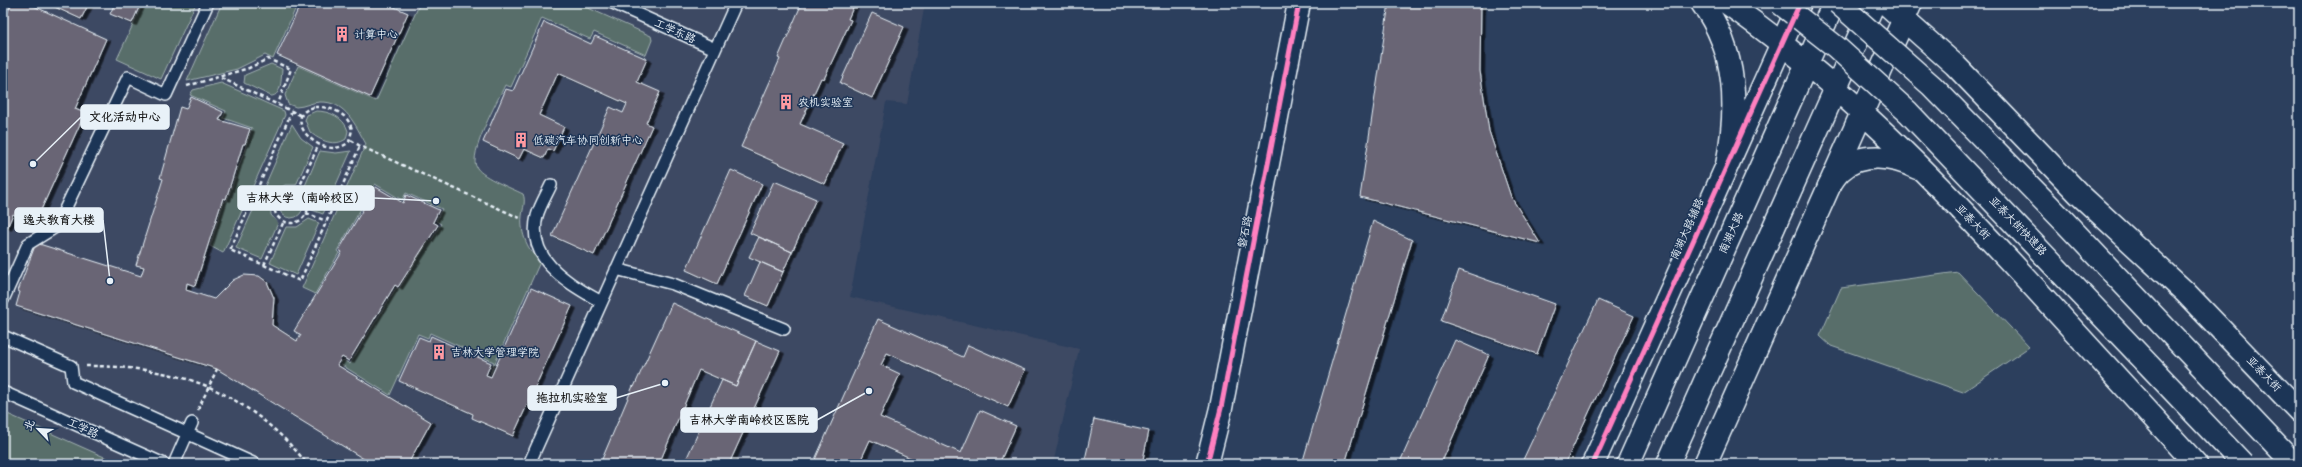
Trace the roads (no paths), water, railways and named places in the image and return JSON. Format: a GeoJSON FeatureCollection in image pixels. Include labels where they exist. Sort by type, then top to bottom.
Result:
{"type":"FeatureCollection","features":[{"type":"Feature","properties":{"kind":"main road","name":"磐石路"},"geometry":{"type":"LineString","coordinates":[[1207,464],[1221,408],[1299,3]]}},
{"type":"Feature","properties":{"kind":"main road"},"geometry":{"type":"LineString","coordinates":[[1702,3],[1721,34],[1734,81],[1733,134],[1727,166]]}},
{"type":"Feature","properties":{"kind":"main road","name":"亚泰大街"},"geometry":{"type":"LineString","coordinates":[[1727,3],[1782,43],[1863,111],[1978,227],[2196,464]]}},
{"type":"Feature","properties":{"kind":"main road","name":"亚泰大街快速路"},"geometry":{"type":"LineString","coordinates":[[1780,3],[1836,47],[1908,112],[2242,464]]}},
{"type":"Feature","properties":{"kind":"main road","name":"南湖大路辅路"},"geometry":{"type":"LineString","coordinates":[[1592,464],[1800,3]]}},
{"type":"Feature","properties":{"kind":"main road","name":"南湖大路"},"geometry":{"type":"LineString","coordinates":[[1628,464],[1834,3]]}},
{"type":"Feature","properties":{"kind":"main road"},"geometry":{"type":"LineString","coordinates":[[1838,3],[1932,86],[2062,219],[2294,464]]}},
{"type":"Feature","properties":{"kind":"main road"},"geometry":{"type":"LineString","coordinates":[[1668,464],[1874,3]]}},
{"type":"Feature","properties":{"kind":"main road","name":"亚泰大街"},"geometry":{"type":"LineString","coordinates":[[1886,3],[1907,11],[1955,64],[2079,194],[2185,292],[2299,411]]}},
{"type":"Feature","properties":{"kind":"main road"},"geometry":{"type":"LineString","coordinates":[[1706,464],[1907,11]]}},
{"type":"Feature","properties":{"kind":"main road"},"geometry":{"type":"LineString","coordinates":[[1829,186],[1840,171],[1849,164],[1871,158],[1884,157],[1896,159],[1924,172]]}},
{"type":"Feature","properties":{"kind":"lane"},"geometry":{"type":"LineString","coordinates":[[3,300],[28,244],[57,226],[128,78],[166,95],[208,3]]}},
{"type":"Feature","properties":{"kind":"lane","name":"工学东路"},"geometry":{"type":"LineString","coordinates":[[613,3],[715,49]]}},
{"type":"Feature","properties":{"kind":"lane"},"geometry":{"type":"LineString","coordinates":[[529,464],[736,3]]}},
{"type":"Feature","properties":{"kind":"lane"},"geometry":{"type":"LineString","coordinates":[[551,184],[537,214],[536,239],[540,252],[548,265],[568,283],[601,302]]}},
{"type":"Feature","properties":{"kind":"lane"},"geometry":{"type":"LineString","coordinates":[[616,269],[673,284],[784,329]]}},
{"type":"Feature","properties":{"kind":"lane"},"geometry":{"type":"LineString","coordinates":[[3,336],[71,366],[73,382],[190,428],[256,464]]}},
{"type":"Feature","properties":{"kind":"lane","name":"工学路"},"geometry":{"type":"LineString","coordinates":[[3,392],[164,464]]}},
{"type":"Feature","properties":{"kind":"lane"},"geometry":{"type":"LineString","coordinates":[[174,464],[190,428]]}},
{"type":"Feature","properties":{"kind":"place","name":"计算中心"},"geometry":{"type":"Point","coordinates":[342,34]}},
{"type":"Feature","properties":{"kind":"place","name":"农机实验室"},"geometry":{"type":"Point","coordinates":[786,102]}},
{"type":"Feature","properties":{"kind":"place","name":"低碳汽车协同创新中心"},"geometry":{"type":"Point","coordinates":[521,140]}},
{"type":"Feature","properties":{"kind":"place","name":"文化活动中心"},"geometry":{"type":"Point","coordinates":[33,164]}},
{"type":"Feature","properties":{"kind":"place","name":"吉林大学（南岭校区）"},"geometry":{"type":"Point","coordinates":[436,201]}},
{"type":"Feature","properties":{"kind":"place","name":"逸夫教育大楼"},"geometry":{"type":"Point","coordinates":[110,281]}},
{"type":"Feature","properties":{"kind":"place","name":"吉林大学管理学院"},"geometry":{"type":"Point","coordinates":[439,352]}},
{"type":"Feature","properties":{"kind":"place","name":"拖拉机实验室"},"geometry":{"type":"Point","coordinates":[665,383]}},
{"type":"Feature","properties":{"kind":"place","name":"吉林大学南岭校区医院"},"geometry":{"type":"Point","coordinates":[869,391]}}]}
